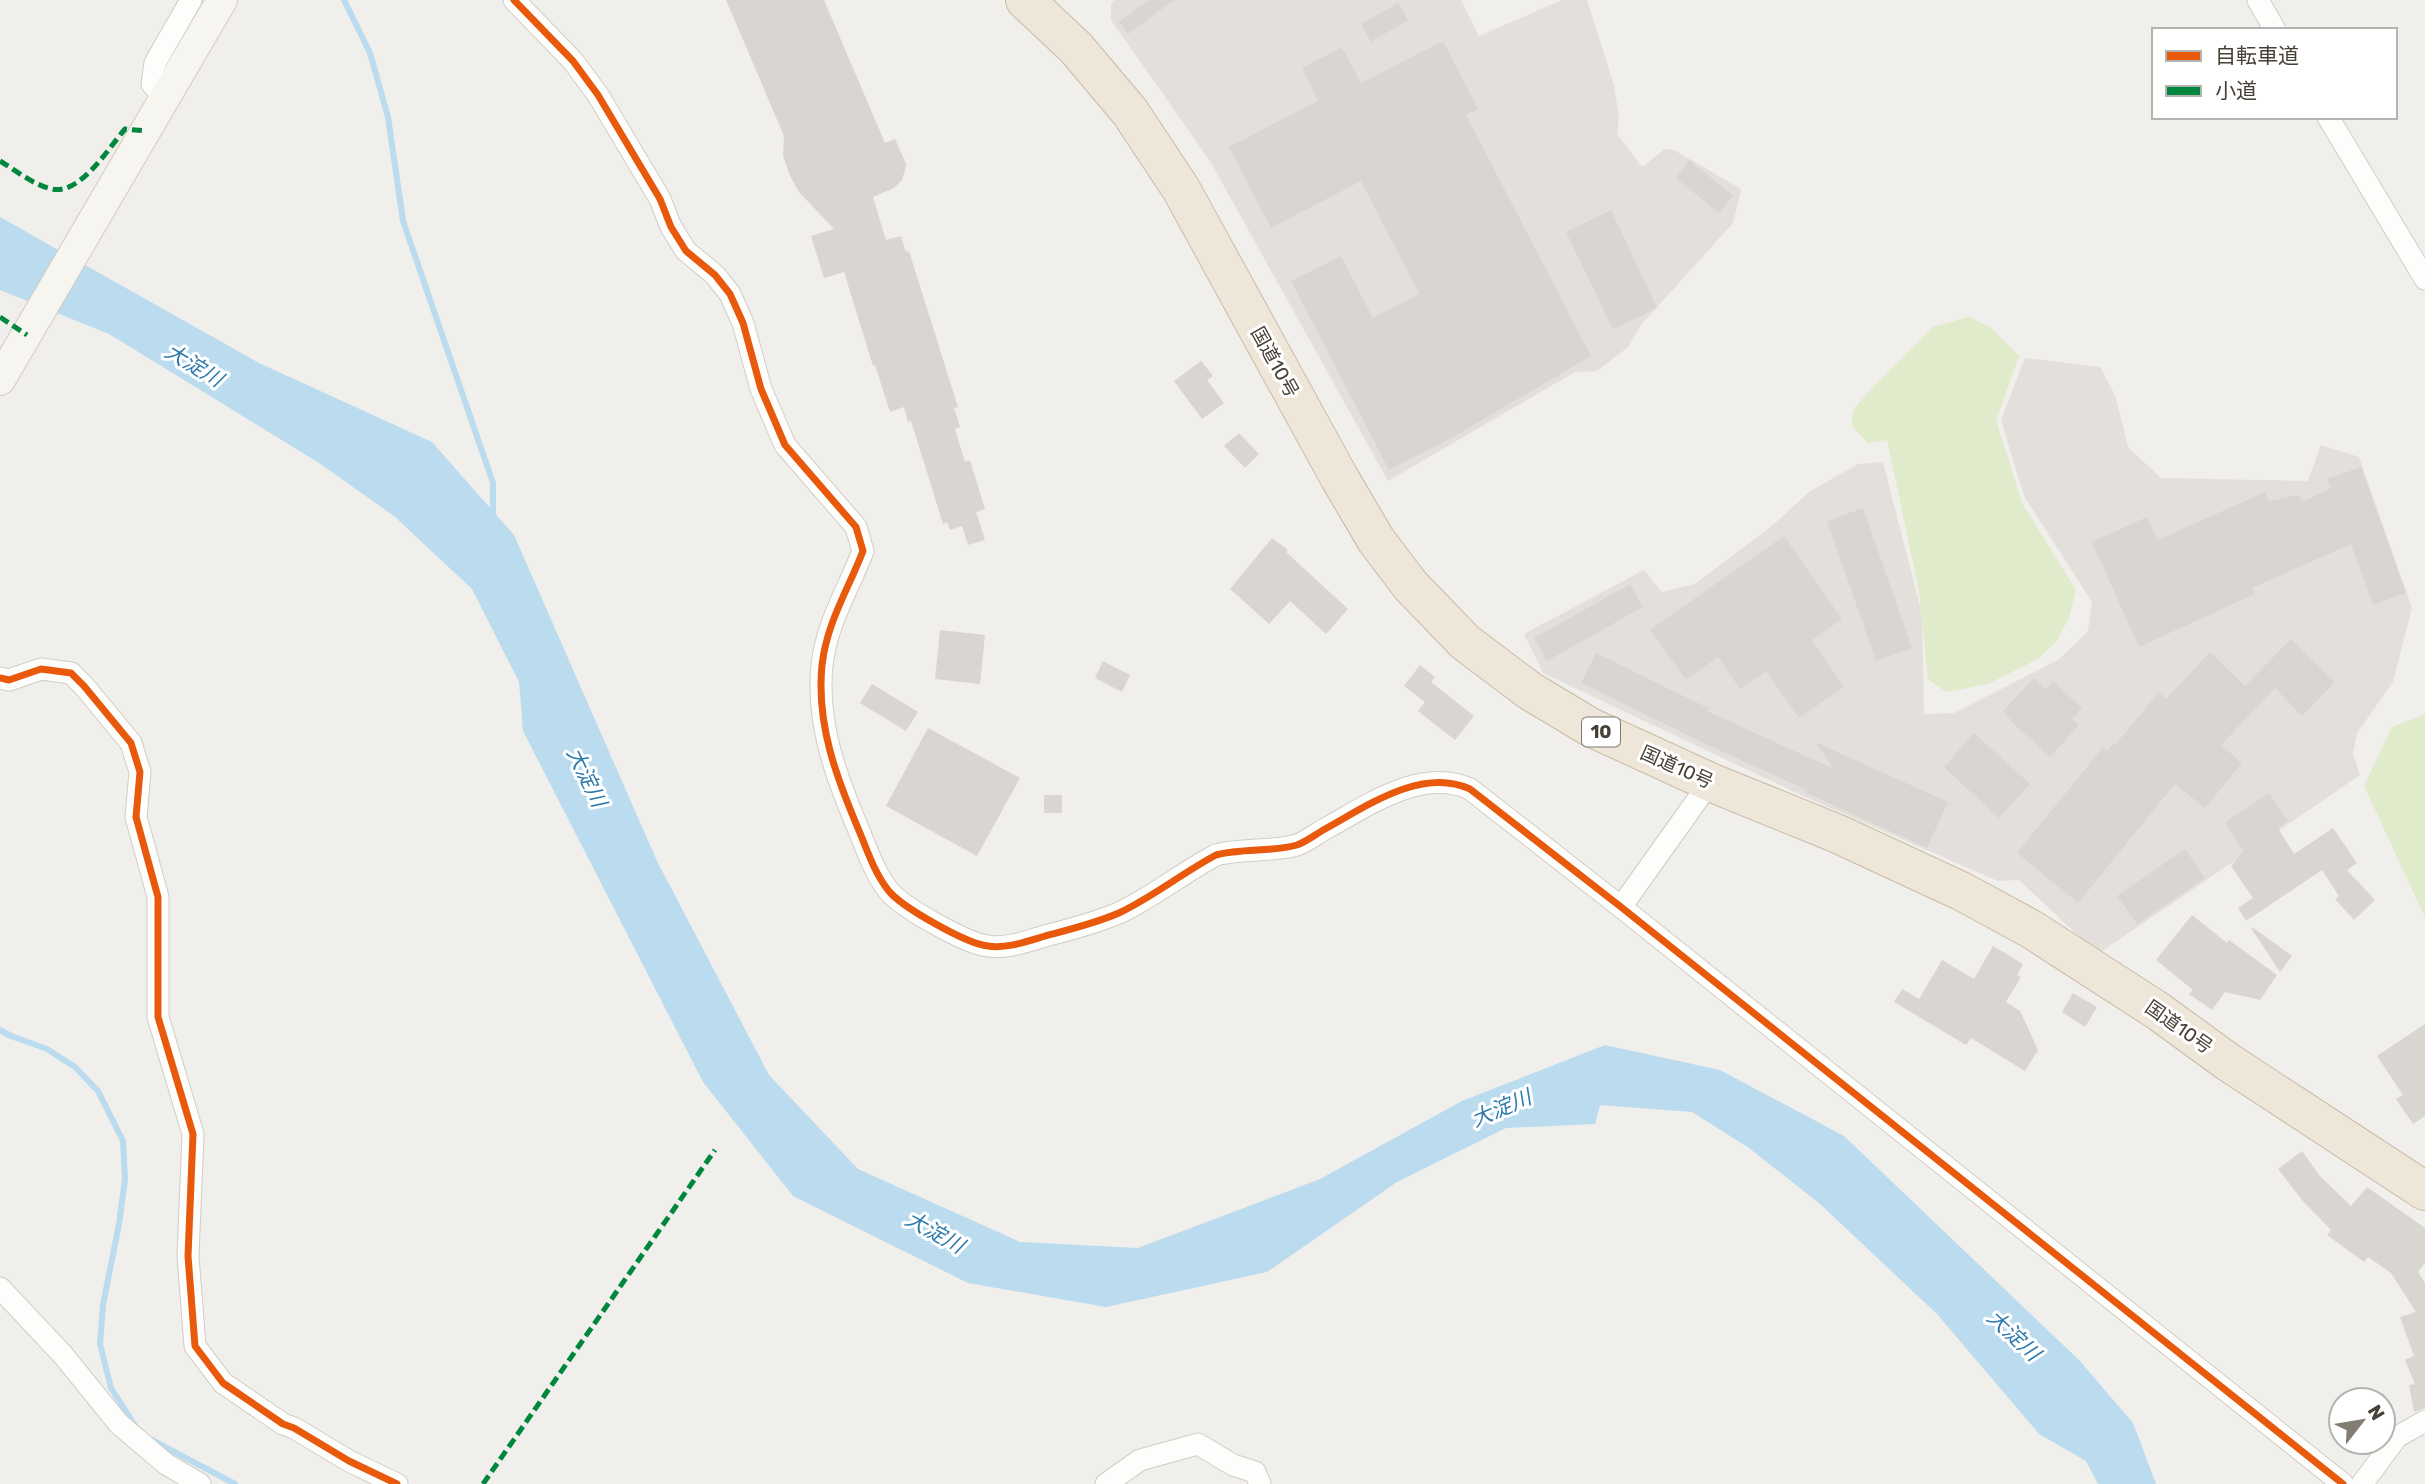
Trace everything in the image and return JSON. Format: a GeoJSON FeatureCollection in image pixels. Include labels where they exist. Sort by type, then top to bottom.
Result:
{"type":"FeatureCollection","features":[{"type":"Feature","properties":{"kind":"highway","name":"国道10号"},"geometry":{"type":"LineString","coordinates":[[1026,0],[1076,48],[1130,111],[1181,189],[1376,540],[1410,585],[1465,642],[1530,691],[1590,727],[1710,782],[1838,834],[1963,892],[2031,929],[2425,1191]]}},
{"type":"Feature","properties":{"kind":"street"},"geometry":{"type":"LineString","coordinates":[[165,98],[152,84],[155,63],[191,0]]}},
{"type":"Feature","properties":{"kind":"street"},"geometry":{"type":"LineString","coordinates":[[0,380],[222,0]]}},
{"type":"Feature","properties":{"kind":"street"},"geometry":{"type":"LineString","coordinates":[[514,0],[573,61],[598,95],[660,199],[671,227],[686,251],[715,275],[730,294],[743,323],[765,401],[785,445],[856,527],[863,551],[836,609],[826,649],[820,693],[826,738],[842,791],[878,875],[889,892],[903,905],[967,940],[988,946],[1016,944],[1123,911],[1216,855],[1233,850],[1297,845],[1403,789],[1437,782],[1456,783],[1470,789],[1621,907],[2343,1484]]}},
{"type":"Feature","properties":{"kind":"street"},"geometry":{"type":"LineString","coordinates":[[2258,0],[2274,28]]}},
{"type":"Feature","properties":{"kind":"street"},"geometry":{"type":"LineString","coordinates":[[2329,119],[2425,279]]}},
{"type":"Feature","properties":{"kind":"street"},"geometry":{"type":"LineString","coordinates":[[0,678],[9,680],[41,669],[71,673],[131,743],[140,772],[136,817],[159,897],[158,1017],[193,1134],[188,1256],[195,1346],[223,1383],[283,1424],[397,1484]]}},
{"type":"Feature","properties":{"kind":"street"},"geometry":{"type":"LineString","coordinates":[[1621,907],[1710,782]]}},
{"type":"Feature","properties":{"kind":"street"},"geometry":{"type":"LineString","coordinates":[[0,1289],[64,1355],[119,1424],[166,1464],[200,1484]]}},
{"type":"Feature","properties":{"kind":"street"},"geometry":{"type":"LineString","coordinates":[[2362,1484],[2397,1437],[2425,1420]]}},
{"type":"Feature","properties":{"kind":"street"},"geometry":{"type":"LineString","coordinates":[[1106,1484],[1140,1460],[1198,1444],[1233,1465],[1255,1472],[1260,1484]]}},
{"type":"Feature","properties":{"kind":"shaded area"},"geometry":{"type":"Polygon","coordinates":[[[1115,0],[1461,0],[1479,36],[1562,0],[1587,0],[1614,85],[1619,117],[1617,134],[1642,167],[1665,149],[1674,150],[1741,189],[1733,223],[1640,326],[1628,347],[1597,371],[1575,372],[1388,481],[1210,161],[1111,20],[1111,3],[1115,0]]]}},
{"type":"Feature","properties":{"kind":"shaded area"},"geometry":{"type":"Polygon","coordinates":[[[2025,358],[2100,367],[2115,395],[2128,447],[2161,478],[2308,481],[2321,445],[2359,457],[2412,608],[2393,682],[2357,733],[2353,754],[2360,775],[2098,954],[2019,880],[1998,881],[1803,796],[1543,673],[1524,634],[1644,570],[1662,592],[1695,584],[1773,525],[1809,492],[1858,464],[1883,462],[1922,614],[1924,714],[1954,713],[2058,660],[2088,631],[2092,602],[2024,496],[2001,420],[2025,358]]]}},
{"type":"Feature","properties":{"kind":"green space"},"geometry":{"type":"Polygon","coordinates":[[[1969,317],[1991,328],[2019,356],[1996,420],[2022,503],[2076,590],[2069,618],[2056,642],[2038,659],[1988,684],[1946,692],[1928,679],[1919,591],[1887,440],[1867,443],[1852,425],[1853,411],[1868,392],[1933,327],[1969,317]]]}},
{"type":"Feature","properties":{"kind":"green space"},"geometry":{"type":"Polygon","coordinates":[[[2425,714],[2425,917],[2364,786],[2392,727],[2425,714]]]}},
{"type":"Feature","properties":{"kind":"water","name":"大淀川"},"geometry":{"type":"Polygon","coordinates":[[[0,217],[259,363],[432,442],[514,535],[657,861],[769,1075],[858,1169],[1020,1242],[1138,1248],[1320,1179],[1462,1101],[1605,1045],[1720,1070],[1844,1136],[2080,1361],[2133,1423],[2156,1484],[2098,1484],[2086,1461],[2039,1434],[1937,1314],[1820,1204],[1749,1148],[1692,1112],[1600,1105],[1595,1124],[1506,1128],[1397,1182],[1267,1272],[1106,1307],[968,1283],[793,1196],[703,1082],[523,731],[519,682],[472,589],[394,516],[319,463],[109,334],[0,290],[0,217]]]}},
{"type":"Feature","properties":{"kind":"building"},"geometry":{"type":"Polygon","coordinates":[[[726,0],[824,0],[885,143],[895,139],[906,164],[902,180],[894,188],[873,197],[886,240],[901,236],[906,252],[909,251],[958,407],[954,408],[960,427],[955,429],[965,462],[970,460],[985,509],[976,512],[985,540],[968,545],[962,526],[950,530],[947,522],[943,524],[911,421],[908,422],[904,407],[890,412],[844,272],[824,278],[811,236],[834,229],[799,192],[790,176],[783,156],[784,136],[726,0]]]}},
{"type":"Feature","properties":{"kind":"building"},"geometry":{"type":"Polygon","coordinates":[[[1149,0],[1174,0],[1128,34],[1119,22],[1149,0]]]}},
{"type":"Feature","properties":{"kind":"building"},"geometry":{"type":"Polygon","coordinates":[[[1398,3],[1408,20],[1371,42],[1361,24],[1398,3]]]}},
{"type":"Feature","properties":{"kind":"building"},"geometry":{"type":"Polygon","coordinates":[[[1443,41],[1478,109],[1466,115],[1591,356],[1455,436],[1389,470],[1291,281],[1341,256],[1373,318],[1419,294],[1361,181],[1271,228],[1229,147],[1318,101],[1302,68],[1342,47],[1361,83],[1443,41]]]}},
{"type":"Feature","properties":{"kind":"building"},"geometry":{"type":"Polygon","coordinates":[[[1689,160],[1733,196],[1719,213],[1676,178],[1689,160]]]}},
{"type":"Feature","properties":{"kind":"building"},"geometry":{"type":"Polygon","coordinates":[[[1611,210],[1657,308],[1613,329],[1566,232],[1611,210]]]}},
{"type":"Feature","properties":{"kind":"building"},"geometry":{"type":"Polygon","coordinates":[[[1201,361],[1213,376],[1207,380],[1224,403],[1202,419],[1174,381],[1201,361]]]}},
{"type":"Feature","properties":{"kind":"building"},"geometry":{"type":"Polygon","coordinates":[[[1239,433],[1259,454],[1245,468],[1224,446],[1239,433]]]}},
{"type":"Feature","properties":{"kind":"building"},"geometry":{"type":"Polygon","coordinates":[[[2361,467],[2406,593],[2373,605],[2351,544],[2252,588],[2255,594],[2139,647],[2092,542],[2147,517],[2158,540],[2265,492],[2269,501],[2299,495],[2302,502],[2331,488],[2327,479],[2361,467]]]}},
{"type":"Feature","properties":{"kind":"building"},"geometry":{"type":"Polygon","coordinates":[[[1863,508],[1912,648],[1876,661],[1827,521],[1863,508]]]}},
{"type":"Feature","properties":{"kind":"building"},"geometry":{"type":"Polygon","coordinates":[[[1784,536],[1842,619],[1812,640],[1844,687],[1799,718],[1766,671],[1740,689],[1718,657],[1686,680],[1650,630],[1784,536]]]}},
{"type":"Feature","properties":{"kind":"building"},"geometry":{"type":"Polygon","coordinates":[[[1272,538],[1288,550],[1286,552],[1348,609],[1326,634],[1290,601],[1269,624],[1230,589],[1272,538]]]}},
{"type":"Feature","properties":{"kind":"building"},"geometry":{"type":"Polygon","coordinates":[[[1630,584],[1643,607],[1547,661],[1534,638],[1630,584]]]}},
{"type":"Feature","properties":{"kind":"building"},"geometry":{"type":"Polygon","coordinates":[[[940,630],[985,635],[980,684],[935,679],[940,630]]]}},
{"type":"Feature","properties":{"kind":"building"},"geometry":{"type":"Polygon","coordinates":[[[2291,639],[2335,682],[2302,716],[2275,688],[2221,745],[2242,763],[2205,808],[2175,784],[2078,903],[2017,853],[2103,747],[2108,751],[2115,745],[2159,692],[2166,699],[2210,652],[2245,686],[2291,639]]]}},
{"type":"Feature","properties":{"kind":"building"},"geometry":{"type":"Polygon","coordinates":[[[1596,653],[1710,709],[1707,711],[1834,769],[1815,742],[1948,802],[1927,848],[1806,793],[1807,790],[1581,683],[1596,653]]]}},
{"type":"Feature","properties":{"kind":"building"},"geometry":{"type":"Polygon","coordinates":[[[1103,661],[1130,675],[1122,692],[1095,678],[1103,661]]]}},
{"type":"Feature","properties":{"kind":"building"},"geometry":{"type":"Polygon","coordinates":[[[1420,665],[1435,677],[1431,682],[1474,716],[1455,740],[1418,711],[1425,702],[1404,686],[1420,665]]]}},
{"type":"Feature","properties":{"kind":"building"},"geometry":{"type":"Polygon","coordinates":[[[2034,678],[2046,690],[2053,681],[2082,708],[2072,719],[2079,725],[2050,757],[2003,711],[2034,678]]]}},
{"type":"Feature","properties":{"kind":"building"},"geometry":{"type":"Polygon","coordinates":[[[872,684],[918,712],[906,731],[860,703],[872,684]]]}},
{"type":"Feature","properties":{"kind":"building"},"geometry":{"type":"Polygon","coordinates":[[[928,728],[1020,778],[977,856],[886,806],[928,728]]]}},
{"type":"Feature","properties":{"kind":"building"},"geometry":{"type":"Polygon","coordinates":[[[1974,733],[2030,784],[1999,818],[1944,767],[1974,733]]]}},
{"type":"Feature","properties":{"kind":"building"},"geometry":{"type":"Polygon","coordinates":[[[2269,793],[2288,821],[2278,828],[2294,854],[2333,828],[2357,863],[2347,870],[2375,900],[2354,920],[2335,899],[2339,896],[2322,870],[2246,921],[2238,908],[2253,898],[2231,866],[2243,851],[2225,822],[2269,793]]]}},
{"type":"Feature","properties":{"kind":"building"},"geometry":{"type":"Polygon","coordinates":[[[1044,795],[1062,795],[1062,813],[1044,813],[1044,795]]]}},
{"type":"Feature","properties":{"kind":"building"},"geometry":{"type":"Polygon","coordinates":[[[2185,849],[2205,878],[2137,924],[2117,896],[2185,849]]]}},
{"type":"Feature","properties":{"kind":"building"},"geometry":{"type":"Polygon","coordinates":[[[2192,915],[2227,943],[2229,940],[2277,975],[2260,1000],[2225,992],[2212,1010],[2189,994],[2193,990],[2156,960],[2192,915]]]}},
{"type":"Feature","properties":{"kind":"building"},"geometry":{"type":"Polygon","coordinates":[[[2251,928],[2292,956],[2280,972],[2251,928]]]}},
{"type":"Feature","properties":{"kind":"building"},"geometry":{"type":"Polygon","coordinates":[[[1993,946],[2023,964],[2017,975],[2021,977],[2006,1002],[2020,1011],[2038,1050],[2025,1071],[1971,1038],[1966,1045],[1894,1002],[1902,989],[1919,999],[1942,960],[1974,979],[1993,946]]]}},
{"type":"Feature","properties":{"kind":"building"},"geometry":{"type":"Polygon","coordinates":[[[2073,993],[2097,1007],[2085,1027],[2062,1012],[2073,993]]]}},
{"type":"Feature","properties":{"kind":"building"},"geometry":{"type":"Polygon","coordinates":[[[2425,1024],[2425,1116],[2413,1124],[2396,1099],[2403,1095],[2377,1056],[2425,1024]]]}},
{"type":"Feature","properties":{"kind":"building"},"geometry":{"type":"Polygon","coordinates":[[[2302,1151],[2320,1176],[2351,1206],[2367,1187],[2425,1228],[2425,1263],[2418,1272],[2425,1283],[2425,1408],[2414,1412],[2409,1385],[2415,1384],[2405,1360],[2414,1356],[2400,1317],[2416,1312],[2391,1273],[2368,1257],[2364,1262],[2327,1235],[2331,1230],[2302,1200],[2278,1169],[2302,1151]]]}},
{"type":"Feature","properties":{"kind":"waterway"},"geometry":{"type":"LineString","coordinates":[[344,0],[370,53],[388,117],[403,221],[493,483],[493,516]]}},
{"type":"Feature","properties":{"kind":"waterway"},"geometry":{"type":"LineString","coordinates":[[0,1030],[47,1049],[75,1067],[98,1091],[123,1141],[125,1179],[103,1305],[100,1344],[111,1388],[136,1427]]}},
{"type":"Feature","properties":{"kind":"waterway"},"geometry":{"type":"LineString","coordinates":[[152,1440],[235,1484]]}},
{"type":"Feature","properties":{"kind":"marked path"},"geometry":{"type":"LineString","coordinates":[[0,161],[35,183],[59,189],[81,180],[125,129],[146,131]]}},
{"type":"Feature","properties":{"kind":"marked path"},"geometry":{"type":"LineString","coordinates":[[0,317],[27,335]]}},
{"type":"Feature","properties":{"kind":"marked path"},"geometry":{"type":"LineString","coordinates":[[483,1484],[715,1150]]}},
{"type":"Feature","properties":{"kind":"cycle path"},"geometry":{"type":"LineString","coordinates":[[514,0],[573,61],[598,95],[660,199],[671,227],[686,251],[715,275],[730,294],[743,323],[761,389],[785,445],[856,527],[863,551],[828,635],[822,665],[822,709],[836,772],[869,855],[888,890],[906,906],[978,944],[995,947],[1025,942],[1084,926],[1121,912],[1216,855],[1278,849],[1300,844],[1376,800],[1395,792],[1433,783],[1451,783],[1470,789],[2343,1484]]}},
{"type":"Feature","properties":{"kind":"cycle path"},"geometry":{"type":"LineString","coordinates":[[0,678],[9,680],[41,669],[71,673],[131,743],[140,772],[136,817],[158,897],[158,1017],[193,1134],[188,1256],[195,1346],[223,1383],[283,1424],[397,1484]]}}]}
